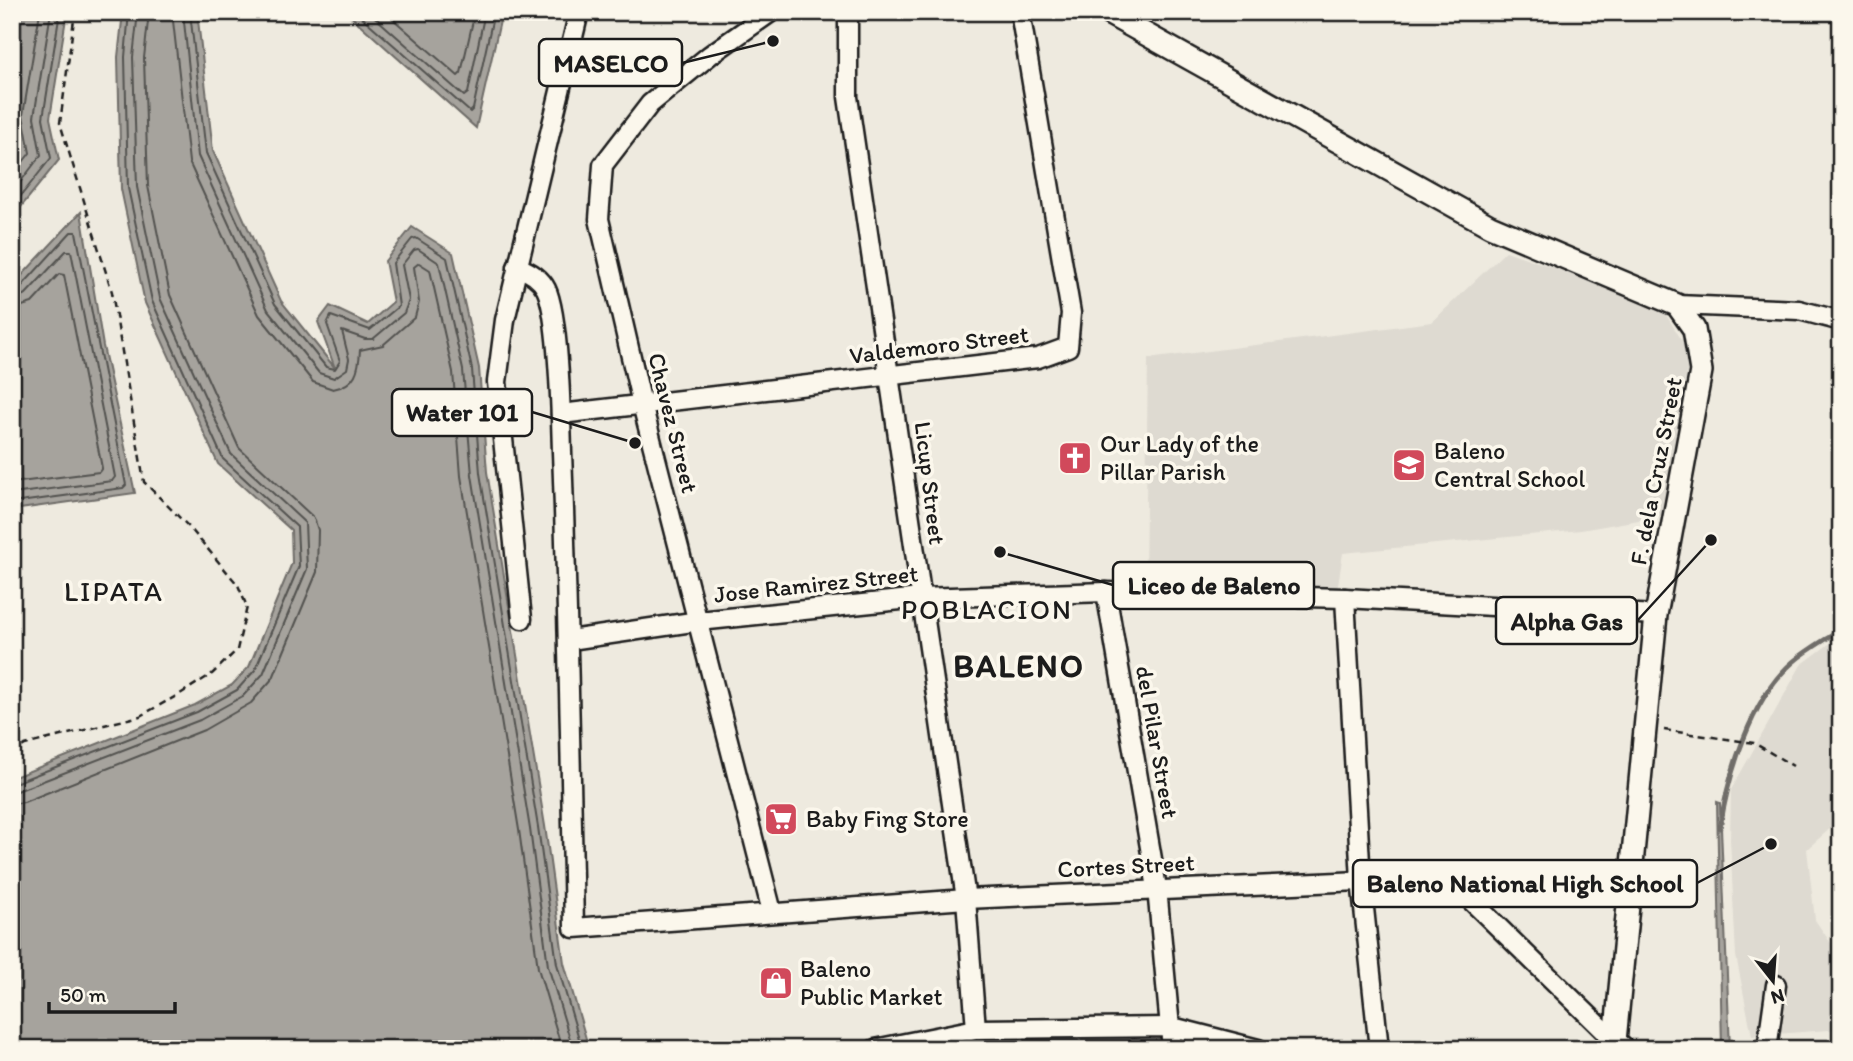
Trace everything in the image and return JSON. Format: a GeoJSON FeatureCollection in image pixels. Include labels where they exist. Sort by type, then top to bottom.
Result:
{"type":"FeatureCollection","features":[{"type":"Feature","properties":{"kind":"main road"},"geometry":{"type":"LineString","coordinates":[[1106,12],[1490,226],[1677,305]]}},
{"type":"Feature","properties":{"kind":"main road","name":"F. dela Cruz Street"},"geometry":{"type":"LineString","coordinates":[[1619,1045],[1656,615],[1701,371],[1694,329],[1677,305]]}},
{"type":"Feature","properties":{"kind":"street"},"geometry":{"type":"LineString","coordinates":[[522,619],[498,382],[505,320],[579,12]]}},
{"type":"Feature","properties":{"kind":"street","name":"Chavez Street"},"geometry":{"type":"LineString","coordinates":[[771,12],[710,55],[650,104],[603,165],[599,219],[642,404],[772,912]]}},
{"type":"Feature","properties":{"kind":"street","name":"Valdemoro Street"},"geometry":{"type":"LineString","coordinates":[[561,414],[1038,359],[1068,347],[1071,313],[1020,12]]}},
{"type":"Feature","properties":{"kind":"street","name":"Licup Street"},"geometry":{"type":"LineString","coordinates":[[845,17],[848,97],[966,899],[976,1030]]}},
{"type":"Feature","properties":{"kind":"street"},"geometry":{"type":"LineString","coordinates":[[517,267],[530,271],[546,289],[551,313],[561,414],[570,640]]}},
{"type":"Feature","properties":{"kind":"street"},"geometry":{"type":"LineString","coordinates":[[1677,305],[1799,310],[1841,321]]}},
{"type":"Feature","properties":{"kind":"street","name":"Jose Ramirez Street"},"geometry":{"type":"LineString","coordinates":[[570,640],[699,621],[920,598],[1106,592],[1345,598],[1656,615]]}},
{"type":"Feature","properties":{"kind":"street","name":"del Pilar Street"},"geometry":{"type":"LineString","coordinates":[[1106,592],[1157,888],[1172,1049]]}},
{"type":"Feature","properties":{"kind":"street"},"geometry":{"type":"LineString","coordinates":[[1345,598],[1361,880],[1379,1049]]}},
{"type":"Feature","properties":{"kind":"street","name":"Cortes Street"},"geometry":{"type":"LineString","coordinates":[[570,640],[573,929],[966,899],[1157,888],[1447,877],[1619,1045]]}},
{"type":"Feature","properties":{"kind":"street"},"geometry":{"type":"LineString","coordinates":[[1768,1049],[1776,985]]}},
{"type":"Feature","properties":{"kind":"street"},"geometry":{"type":"LineString","coordinates":[[876,1049],[976,1030],[1172,1027],[1258,1049]]}},
{"type":"Feature","properties":{"kind":"path"},"geometry":{"type":"LineString","coordinates":[[12,753],[25,745],[140,716],[201,681],[237,650],[247,607],[238,585],[190,528],[144,482],[112,292],[60,123],[75,12]]}},
{"type":"Feature","properties":{"kind":"path"},"geometry":{"type":"LineString","coordinates":[[1645,727],[1754,743],[1793,766]]}},
{"type":"Feature","properties":{"kind":"shaded area","name":"Baleno Central School"},"geometry":{"type":"Polygon","coordinates":[[[1506,251],[1660,305],[1689,352],[1682,414],[1662,516],[1581,530],[1343,553],[1337,591],[1145,580],[1148,359],[1432,322],[1506,251]]]}},
{"type":"Feature","properties":{"kind":"shaded area"},"geometry":{"type":"Polygon","coordinates":[[[1829,644],[1841,654],[1841,819],[1807,849],[1815,920],[1841,958],[1841,1029],[1752,1036],[1736,956],[1730,839],[1731,790],[1801,665],[1829,644]]]}},
{"type":"Feature","properties":{"kind":"water"},"geometry":{"type":"Polygon","coordinates":[[[12,12],[67,12],[50,118],[59,160],[12,218],[12,12]]]}},
{"type":"Feature","properties":{"kind":"water"},"geometry":{"type":"Polygon","coordinates":[[[123,12],[200,12],[198,20],[213,151],[281,301],[335,368],[318,322],[330,306],[368,324],[393,302],[385,261],[412,227],[453,253],[479,368],[487,472],[545,826],[564,963],[589,1049],[12,1049],[12,778],[195,705],[232,685],[249,667],[292,563],[291,530],[218,464],[145,303],[121,189],[118,57],[123,12]]]}},
{"type":"Feature","properties":{"kind":"water"},"geometry":{"type":"Polygon","coordinates":[[[346,12],[502,12],[476,128],[346,12]]]}},
{"type":"Feature","properties":{"kind":"water"},"geometry":{"type":"Polygon","coordinates":[[[81,212],[103,346],[135,493],[12,510],[12,286],[81,212]]]}},
{"type":"Feature","properties":{"kind":"water"},"geometry":{"type":"Polygon","coordinates":[[[1717,802],[1720,803],[1730,1049],[1722,1049],[1717,802]]]}},
{"type":"Feature","properties":{"kind":"water"},"geometry":{"type":"Polygon","coordinates":[[[1017,1036],[1167,1041],[1191,1049],[936,1049],[1017,1036]]]}},
{"type":"Feature","properties":{"kind":"pier"},"geometry":{"type":"Polygon","coordinates":[[[1030,1036],[1160,1040],[1191,1049],[1030,1049],[1030,1036]]]}},
{"type":"Feature","properties":{"kind":"waterway"},"geometry":{"type":"LineString","coordinates":[[1720,828],[1736,762],[1765,696],[1793,662],[1834,634]]}},
{"type":"Feature","properties":{"kind":"place","name":"MASELCO"},"geometry":{"type":"Point","coordinates":[773,41]}},
{"type":"Feature","properties":{"kind":"place","name":"Water 101"},"geometry":{"type":"Point","coordinates":[635,443]}},
{"type":"Feature","properties":{"kind":"place","name":"Our Lady of the Pillar Parish"},"geometry":{"type":"Point","coordinates":[1075,458]}},
{"type":"Feature","properties":{"kind":"place","name":"Baleno Central School"},"geometry":{"type":"Point","coordinates":[1409,465]}},
{"type":"Feature","properties":{"kind":"place","name":"Alpha Gas"},"geometry":{"type":"Point","coordinates":[1711,540]}},
{"type":"Feature","properties":{"kind":"place","name":"Liceo de Baleno"},"geometry":{"type":"Point","coordinates":[1000,552]}},
{"type":"Feature","properties":{"kind":"place","name":"Baby Fing Store"},"geometry":{"type":"Point","coordinates":[781,819]}},
{"type":"Feature","properties":{"kind":"place","name":"Baleno National High School"},"geometry":{"type":"Point","coordinates":[1771,844]}},
{"type":"Feature","properties":{"kind":"place","name":"Baleno Public Market"},"geometry":{"type":"Point","coordinates":[776,983]}},
{"type":"Feature","properties":{"kind":"district","name":"LIPATA"},"geometry":{"type":"Point","coordinates":[114,591]}},
{"type":"Feature","properties":{"kind":"district","name":"POBLACION"},"geometry":{"type":"Point","coordinates":[987,609]}},
{"type":"Feature","properties":{"kind":"district","name":"BALENO"},"geometry":{"type":"Point","coordinates":[1019,666]}}]}
